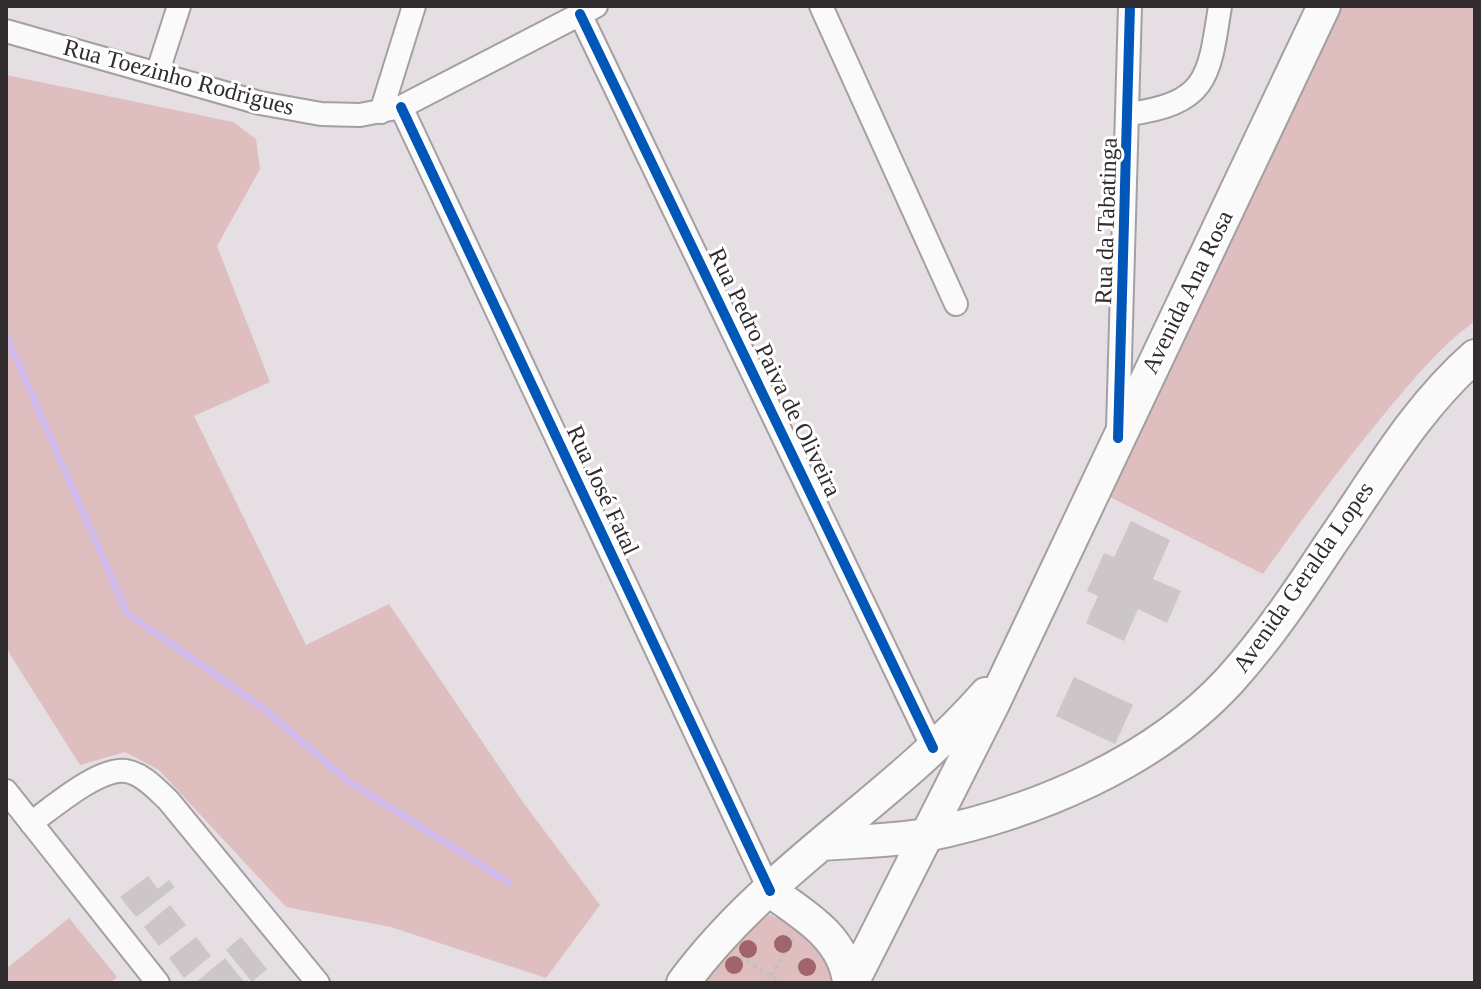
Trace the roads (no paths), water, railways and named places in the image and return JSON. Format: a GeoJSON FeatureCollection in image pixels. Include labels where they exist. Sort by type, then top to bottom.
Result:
{"type":"FeatureCollection","features":[{"type":"Feature","properties":{"kind":"main road","name":"Avenida Ana Rosa"},"geometry":{"type":"LineString","coordinates":[[851,983],[1012,665],[1324,6]]}},
{"type":"Feature","properties":{"kind":"main road","name":"Avenida Geralda Lopes"},"geometry":{"type":"LineString","coordinates":[[823,844],[925,835],[1059,794],[1134,754],[1183,722],[1229,681],[1274,625],[1409,425],[1448,380],[1475,356]]}},
{"type":"Feature","properties":{"kind":"main road","name":"Avenida Ana Rosa"},"geometry":{"type":"LineString","coordinates":[[683,983],[745,912],[933,748],[1012,665]]}},
{"type":"Feature","properties":{"kind":"main road"},"geometry":{"type":"LineString","coordinates":[[770,891],[807,917],[836,948],[851,983]]}},
{"type":"Feature","properties":{"kind":"street"},"geometry":{"type":"LineString","coordinates":[[158,71],[179,6]]}},
{"type":"Feature","properties":{"kind":"street"},"geometry":{"type":"LineString","coordinates":[[391,110],[414,6]]}},
{"type":"Feature","properties":{"kind":"street"},"geometry":{"type":"LineString","coordinates":[[821,6],[956,304]]}},
{"type":"Feature","properties":{"kind":"street","name":"Rua da Tabatinga"},"geometry":{"type":"LineString","coordinates":[[1118,438],[1130,6]]}},
{"type":"Feature","properties":{"kind":"street"},"geometry":{"type":"LineString","coordinates":[[1129,114],[1179,103],[1194,94],[1206,68],[1220,6]]}},
{"type":"Feature","properties":{"kind":"street"},"geometry":{"type":"LineString","coordinates":[[391,110],[588,10]]}},
{"type":"Feature","properties":{"kind":"street","name":"Rua Pedro Paiva de Oliveira"},"geometry":{"type":"LineString","coordinates":[[588,10],[933,748]]}},
{"type":"Feature","properties":{"kind":"street","name":"Rua Toezinho Rodrigues"},"geometry":{"type":"LineString","coordinates":[[6,31],[158,71],[260,103],[321,114],[391,110]]}},
{"type":"Feature","properties":{"kind":"street","name":"Rua José Fatal"},"geometry":{"type":"LineString","coordinates":[[391,110],[770,891]]}},
{"type":"Feature","properties":{"kind":"street"},"geometry":{"type":"LineString","coordinates":[[31,823],[97,778],[113,772],[137,776],[168,800],[318,983]]}},
{"type":"Feature","properties":{"kind":"street"},"geometry":{"type":"LineString","coordinates":[[6,791],[158,983]]}},
{"type":"Feature","properties":{"kind":"waterway"},"geometry":{"type":"LineString","coordinates":[[6,335],[127,613],[263,708],[348,781],[508,882]]}}]}
